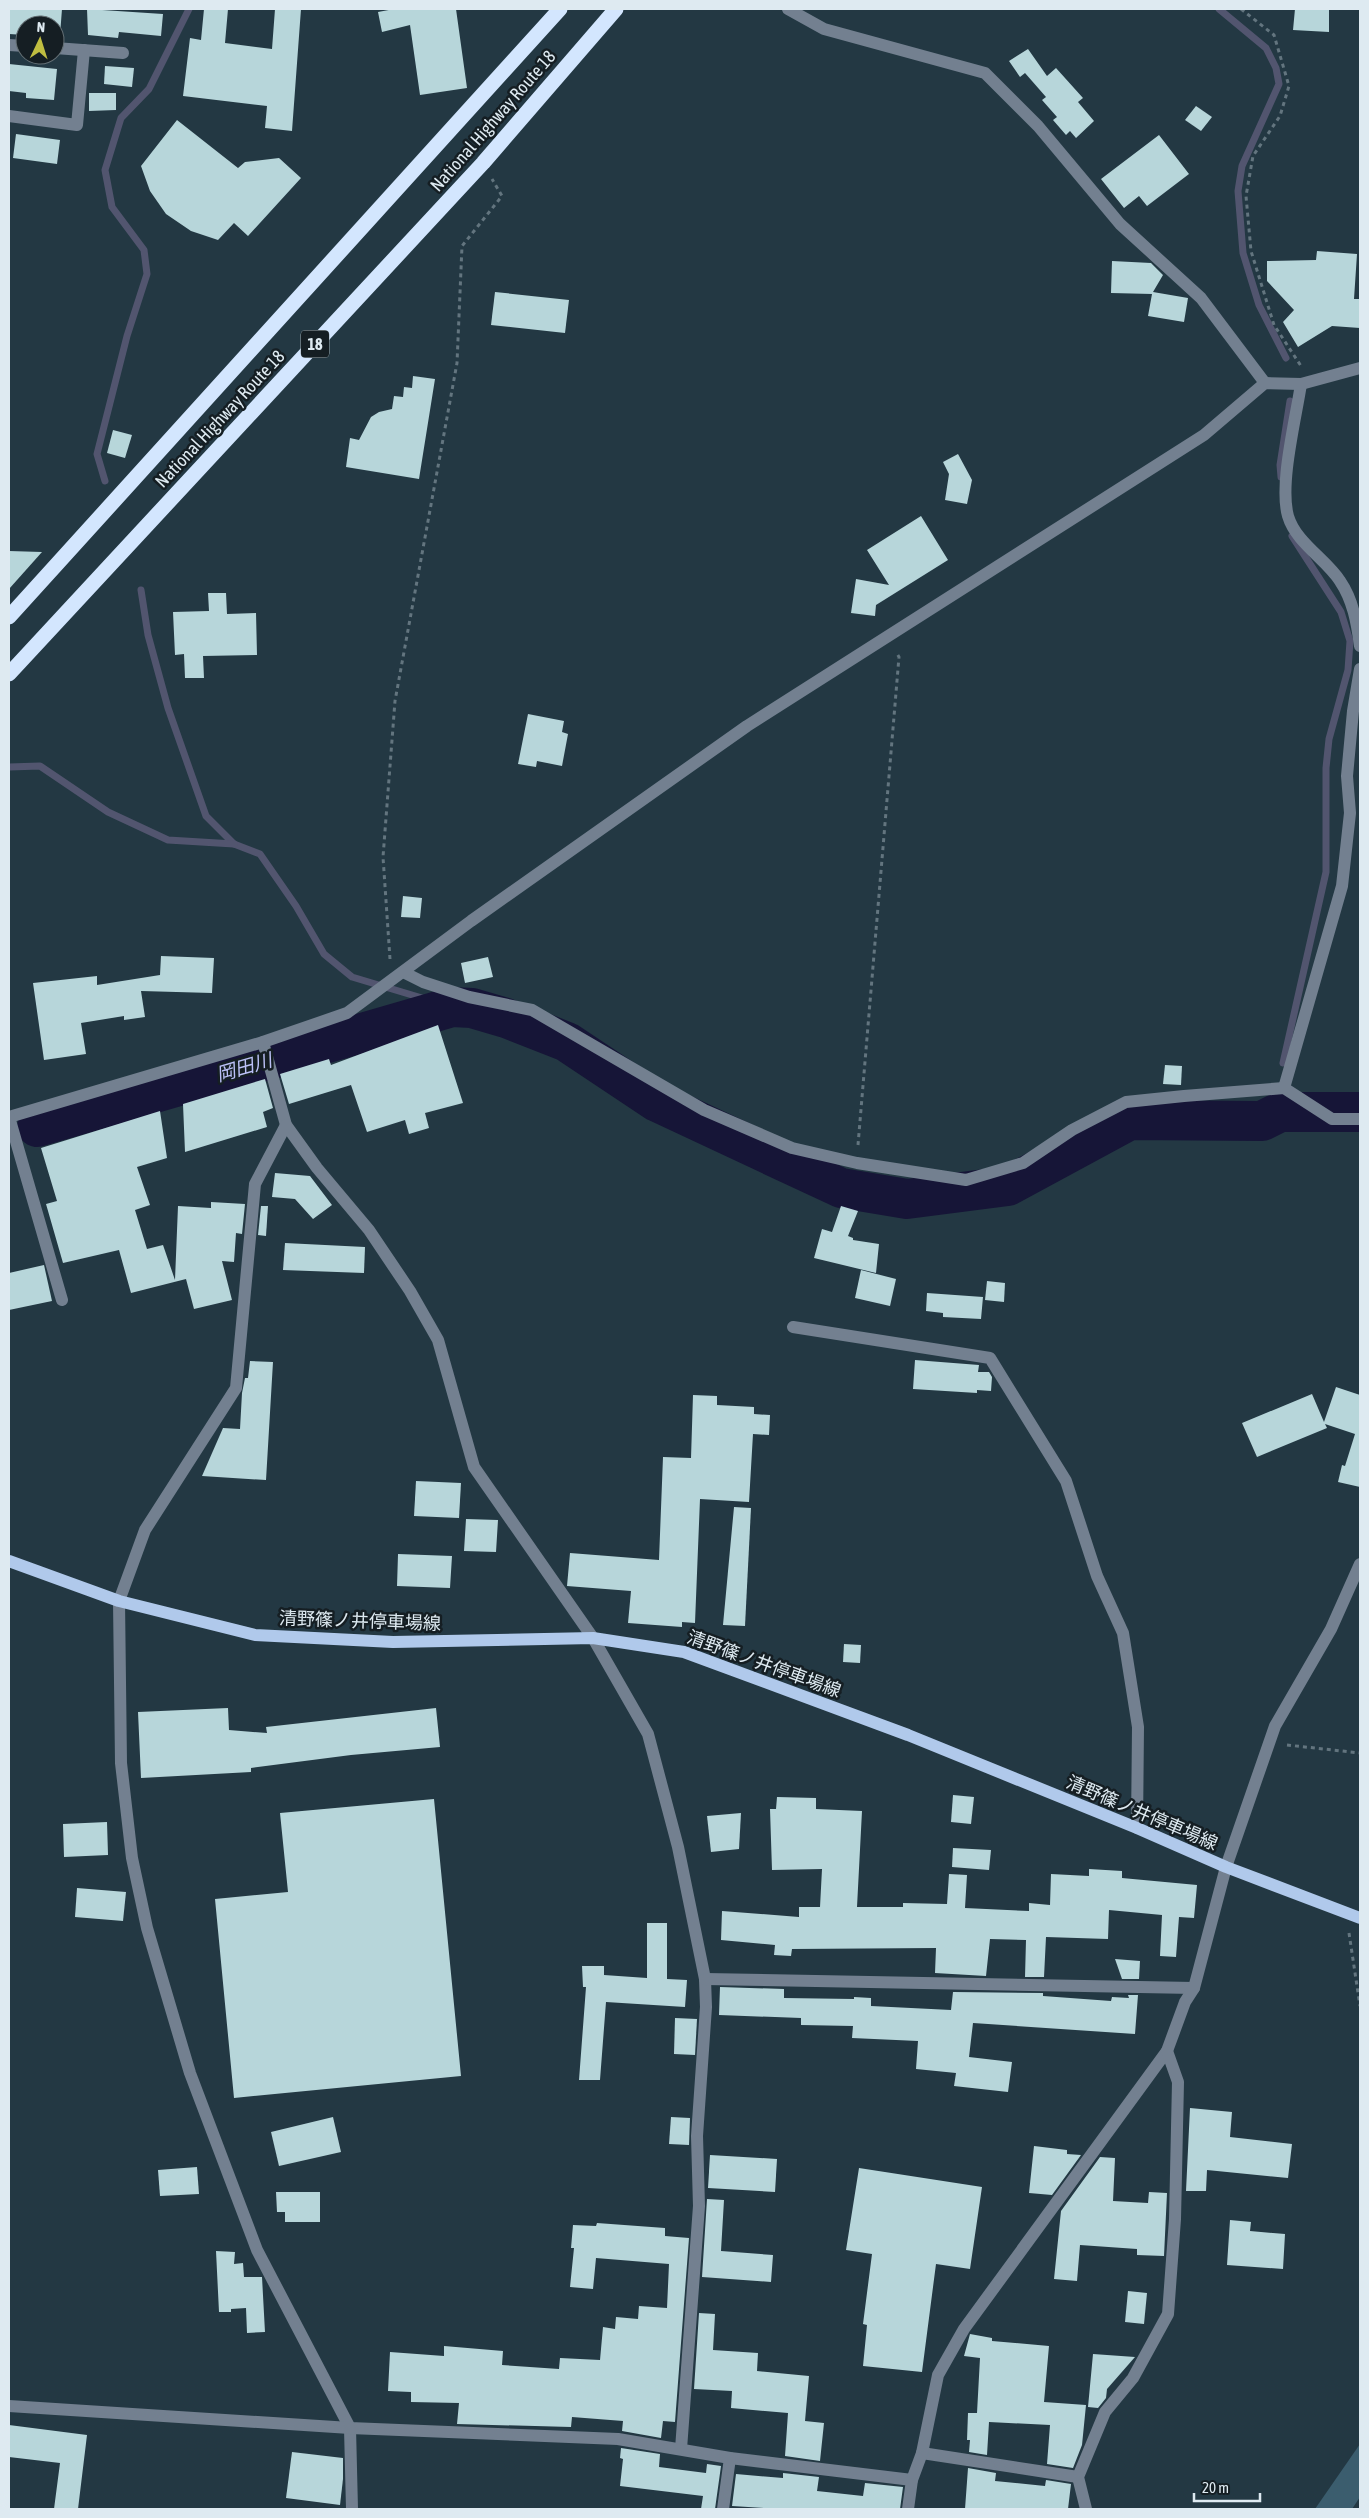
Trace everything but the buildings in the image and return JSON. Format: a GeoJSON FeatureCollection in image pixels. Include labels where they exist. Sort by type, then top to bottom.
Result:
{"type":"FeatureCollection","features":[{"type":"Feature","properties":{"kind":"highway","name":"National Highway Route 18"},"geometry":{"type":"LineString","coordinates":[[9,617],[560,9]]}},
{"type":"Feature","properties":{"kind":"highway","name":"National Highway Route 18"},"geometry":{"type":"LineString","coordinates":[[9,674],[483,163],[616,9]]}},
{"type":"Feature","properties":{"kind":"main road","name":"清野篠ノ井停車場線"},"geometry":{"type":"LineString","coordinates":[[9,1561],[119,1601],[255,1635],[393,1642],[594,1638],[684,1652],[908,1735],[1137,1828],[1226,1867],[1360,1918]]}},
{"type":"Feature","properties":{"kind":"street"},"geometry":{"type":"LineString","coordinates":[[788,9],[824,29],[985,73],[1038,126],[1120,224],[1201,298],[1265,383]]}},
{"type":"Feature","properties":{"kind":"street"},"geometry":{"type":"LineString","coordinates":[[65,49],[124,54]]}},
{"type":"Feature","properties":{"kind":"street"},"geometry":{"type":"LineString","coordinates":[[9,116],[77,125],[84,50]]}},
{"type":"Feature","properties":{"kind":"street"},"geometry":{"type":"LineString","coordinates":[[62,1300],[9,1117],[265,1047],[347,1013],[471,921],[747,726],[1204,435],[1265,383],[1301,384],[1360,368]]}},
{"type":"Feature","properties":{"kind":"street"},"geometry":{"type":"LineString","coordinates":[[1301,384],[1286,478],[1288,516],[1306,546],[1340,581],[1355,613],[1360,646]]}},
{"type":"Feature","properties":{"kind":"street"},"geometry":{"type":"LineString","coordinates":[[1284,1088],[1342,886],[1350,813],[1347,776],[1353,711],[1360,669]]}},
{"type":"Feature","properties":{"kind":"street"},"geometry":{"type":"LineString","coordinates":[[403,972],[424,982],[469,997],[532,1010],[704,1110],[792,1148],[857,1163],[966,1180],[1023,1163],[1072,1130],[1126,1102],[1284,1088],[1332,1119],[1360,1120]]}},
{"type":"Feature","properties":{"kind":"street"},"geometry":{"type":"LineString","coordinates":[[265,1047],[286,1125],[369,1230],[410,1291],[438,1340],[474,1467],[594,1638],[648,1734],[678,1847],[706,1979],[706,2007],[697,2136],[699,2206],[681,2449]]}},
{"type":"Feature","properties":{"kind":"street"},"geometry":{"type":"LineString","coordinates":[[286,1125],[255,1184],[236,1388],[145,1530],[119,1601],[121,1763],[132,1858],[147,1928],[190,2073],[257,2250],[350,2428],[352,2509]]}},
{"type":"Feature","properties":{"kind":"street"},"geometry":{"type":"LineString","coordinates":[[793,1327],[990,1358],[1066,1481],[1097,1576],[1123,1633],[1138,1727],[1137,1828]]}},
{"type":"Feature","properties":{"kind":"street"},"geometry":{"type":"LineString","coordinates":[[908,2509],[912,2480],[922,2453],[938,2375],[964,2328],[1167,2051],[1186,2002],[1194,1988],[1226,1867],[1275,1726],[1331,1629],[1360,1564]]}},
{"type":"Feature","properties":{"kind":"street"},"geometry":{"type":"LineString","coordinates":[[706,1979],[1194,1988]]}},
{"type":"Feature","properties":{"kind":"street"},"geometry":{"type":"LineString","coordinates":[[1086,2509],[1078,2477],[1105,2412],[1133,2378],[1168,2314],[1175,2220],[1178,2082],[1167,2051]]}},
{"type":"Feature","properties":{"kind":"street"},"geometry":{"type":"LineString","coordinates":[[9,2406],[350,2428],[618,2439],[730,2458],[912,2480]]}},
{"type":"Feature","properties":{"kind":"street"},"geometry":{"type":"LineString","coordinates":[[922,2453],[1078,2477]]}},
{"type":"Feature","properties":{"kind":"street"},"geometry":{"type":"LineString","coordinates":[[723,2509],[730,2458]]}},
{"type":"Feature","properties":{"kind":"path"},"geometry":{"type":"LineString","coordinates":[[1241,9],[1274,35],[1289,86],[1280,116],[1253,156],[1246,196],[1251,251],[1274,325],[1302,369],[1301,384]]}},
{"type":"Feature","properties":{"kind":"path"},"geometry":{"type":"LineString","coordinates":[[389,981],[383,857],[395,701],[457,363],[462,246],[502,196],[483,163]]}},
{"type":"Feature","properties":{"kind":"path"},"geometry":{"type":"LineString","coordinates":[[857,1163],[899,657],[887,636]]}},
{"type":"Feature","properties":{"kind":"path"},"geometry":{"type":"LineString","coordinates":[[1269,1743],[1360,1753]]}},
{"type":"Feature","properties":{"kind":"path"},"geometry":{"type":"LineString","coordinates":[[1346,1912],[1360,2006]]}},
{"type":"Feature","properties":{"kind":"shaded area"},"geometry":{"type":"Polygon","coordinates":[[[1360,2444],[1360,2497],[1352,2509],[1315,2509],[1360,2444]]]}},
{"type":"Feature","properties":{"kind":"waterway"},"geometry":{"type":"LineString","coordinates":[[105,481],[97,454],[127,336],[147,274],[144,250],[112,207],[105,170],[121,118],[149,89],[189,9]]}},
{"type":"Feature","properties":{"kind":"waterway"},"geometry":{"type":"LineString","coordinates":[[1219,9],[1266,48],[1276,68],[1279,84],[1242,166],[1238,191],[1243,253],[1259,305],[1286,358]]}},
{"type":"Feature","properties":{"kind":"waterway"},"geometry":{"type":"LineString","coordinates":[[1281,477],[1280,465],[1290,401]]}},
{"type":"Feature","properties":{"kind":"waterway"},"geometry":{"type":"LineString","coordinates":[[1283,1063],[1326,872],[1326,768],[1329,739],[1348,670],[1350,641],[1341,612],[1292,536]]}},
{"type":"Feature","properties":{"kind":"waterway"},"geometry":{"type":"LineString","coordinates":[[141,590],[148,635],[168,708],[206,816],[234,844],[260,854],[296,906],[324,954],[352,977],[452,1007]]}},
{"type":"Feature","properties":{"kind":"waterway"},"geometry":{"type":"LineString","coordinates":[[9,767],[40,766],[108,812],[168,840],[234,844]]}},
{"type":"Feature","properties":{"kind":"waterway","name":"岡田川"},"geometry":{"type":"LineString","coordinates":[[37,1127],[452,1007],[472,1008],[506,1018],[567,1042],[657,1102],[841,1188],[907,1199],[1008,1186],[1130,1120],[1262,1121],[1280,1112],[1360,1112]]}}]}
